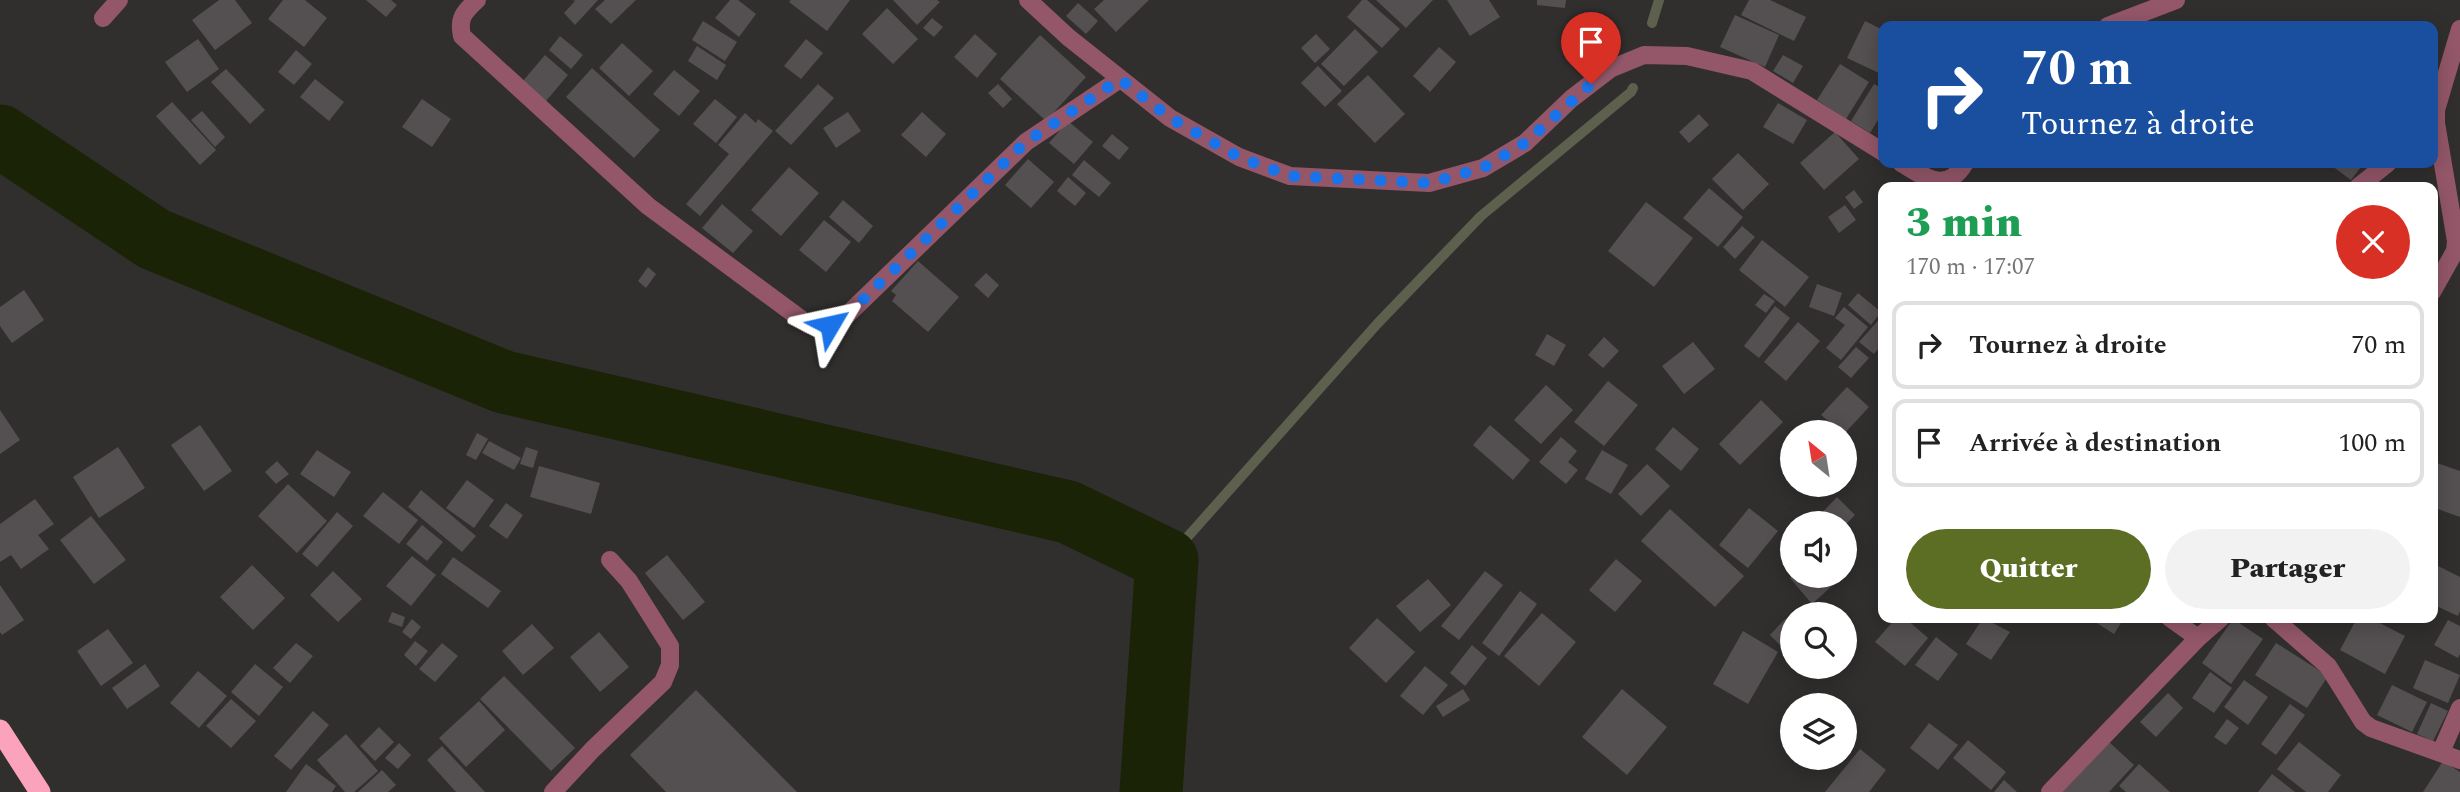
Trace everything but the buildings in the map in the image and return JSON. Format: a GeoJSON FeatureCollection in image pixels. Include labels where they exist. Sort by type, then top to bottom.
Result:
{"type":"FeatureCollection","features":[{"type":"Feature","properties":{"kind":"highway"},"geometry":{"type":"LineString","coordinates":[[0,730],[40,792]]}},
{"type":"Feature","properties":{"kind":"street"},"geometry":{"type":"LineString","coordinates":[[103,18],[119,0]]}},
{"type":"Feature","properties":{"kind":"street"},"geometry":{"type":"LineString","coordinates":[[477,0],[463,13],[460,25],[462,36],[648,206],[809,325],[821,327],[847,315],[1026,142],[1120,79]]}},
{"type":"Feature","properties":{"kind":"street"},"geometry":{"type":"LineString","coordinates":[[1028,0],[1068,37],[1170,118],[1239,157],[1290,176],[1429,183],[1483,168],[1525,143],[1571,99],[1610,69],[1644,55],[1687,55],[1752,71],[1878,149]]}},
{"type":"Feature","properties":{"kind":"street"},"geometry":{"type":"LineString","coordinates":[[2121,21],[2176,0]]}},
{"type":"Feature","properties":{"kind":"street"},"geometry":{"type":"LineString","coordinates":[[2438,103],[2460,29]]}},
{"type":"Feature","properties":{"kind":"street"},"geometry":{"type":"LineString","coordinates":[[2438,145],[2456,241],[2455,251],[2438,281]]}},
{"type":"Feature","properties":{"kind":"street"},"geometry":{"type":"LineString","coordinates":[[1909,168],[1931,181],[1944,181],[1962,168]]}},
{"type":"Feature","properties":{"kind":"street"},"geometry":{"type":"LineString","coordinates":[[2364,182],[2382,168]]}},
{"type":"Feature","properties":{"kind":"street"},"geometry":{"type":"LineString","coordinates":[[554,792],[592,750],[663,682],[670,665],[670,646],[629,581],[610,560]]}},
{"type":"Feature","properties":{"kind":"street"},"geometry":{"type":"LineString","coordinates":[[2177,623],[2197,638]]}},
{"type":"Feature","properties":{"kind":"street"},"geometry":{"type":"LineString","coordinates":[[2050,792],[2197,638],[2215,623]]}},
{"type":"Feature","properties":{"kind":"street"},"geometry":{"type":"LineString","coordinates":[[2279,623],[2328,666],[2363,722],[2371,729],[2460,760]]}},
{"type":"Feature","properties":{"kind":"street"},"geometry":{"type":"LineString","coordinates":[[2441,752],[2460,708]]}},
{"type":"Feature","properties":{"kind":"waterway"},"geometry":{"type":"LineString","coordinates":[[1652,23],[1659,0]]}},
{"type":"Feature","properties":{"kind":"waterway"},"geometry":{"type":"LineString","coordinates":[[1167,560],[1378,323],[1481,216],[1633,88]]}},
{"type":"Feature","properties":{"kind":"waterway"},"geometry":{"type":"LineString","coordinates":[[0,136],[154,239],[504,382],[1068,512],[1167,560],[1151,792]]}},
{"type":"Feature","properties":{"kind":"route"},"geometry":{"type":"LineString","coordinates":[[830,325],[847,315],[1026,142],[1120,79],[1170,118],[1239,157],[1290,176],[1429,183],[1483,168],[1525,143],[1571,99],[1591,84]]}}]}
